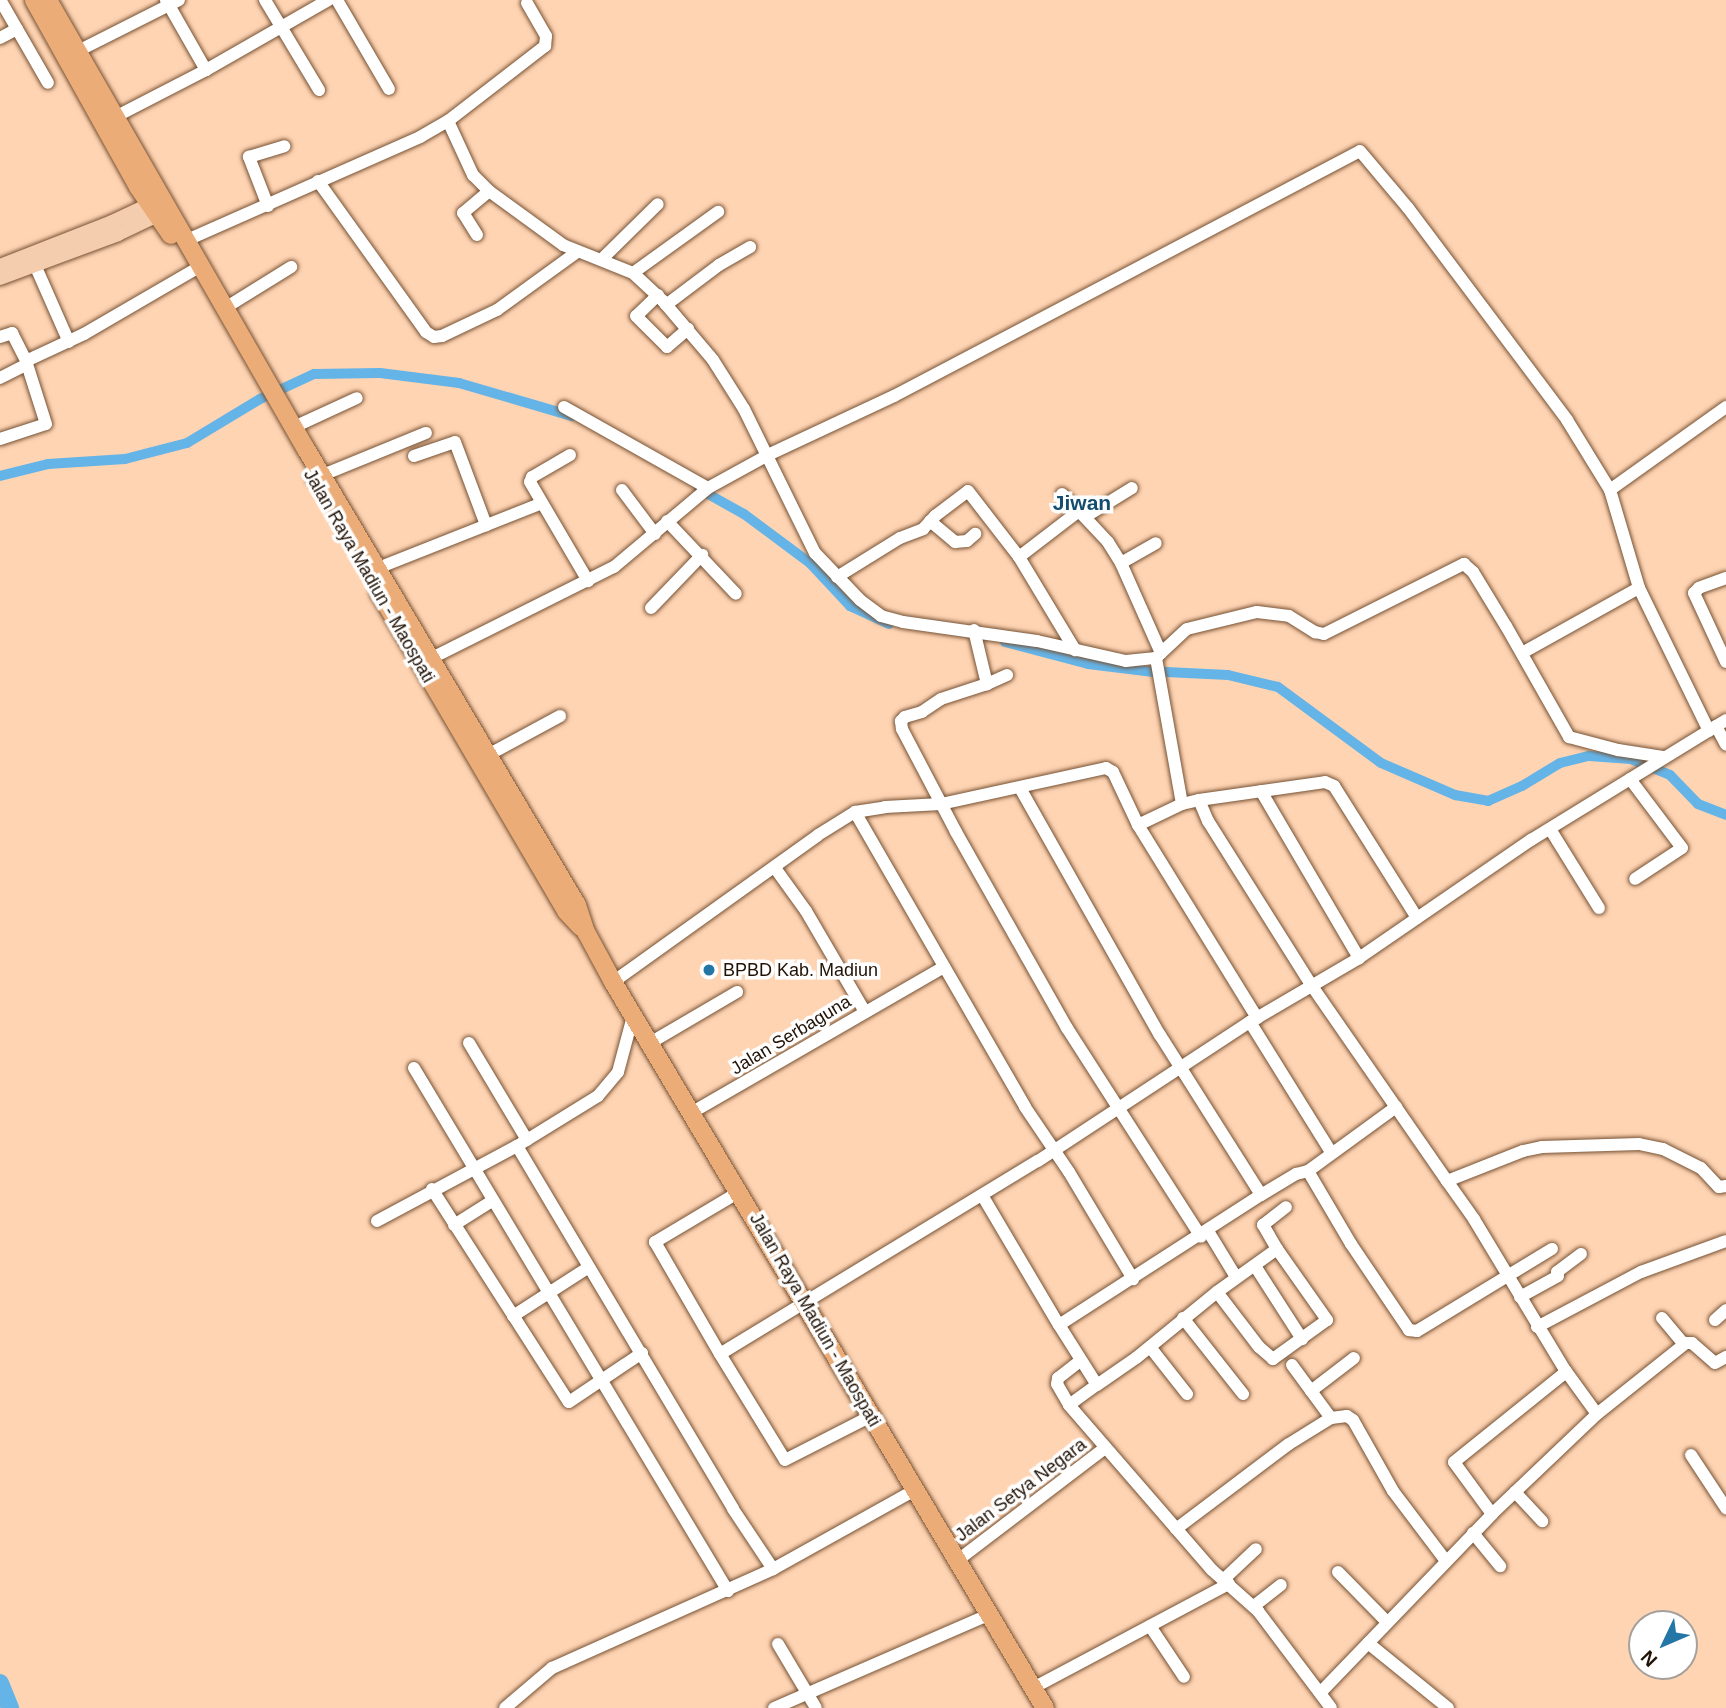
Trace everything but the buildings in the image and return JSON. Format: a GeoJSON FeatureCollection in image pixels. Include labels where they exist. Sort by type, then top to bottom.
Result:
{"type":"FeatureCollection","features":[{"type":"Feature","properties":{"kind":"highway"},"geometry":{"type":"LineString","coordinates":[[34,0],[158,208]]}},
{"type":"Feature","properties":{"kind":"highway"},"geometry":{"type":"LineString","coordinates":[[48,0],[115,117],[158,208]]}},
{"type":"Feature","properties":{"kind":"highway","name":"Jalan Raya Madiun - Maospati"},"geometry":{"type":"LineString","coordinates":[[158,208],[187,240],[268,392],[294,428],[317,477],[378,568],[488,754],[566,911],[586,932],[633,1016],[1045,1708]]}},
{"type":"Feature","properties":{"kind":"highway","name":"Jalan Raya Madiun - Maospati"},"geometry":{"type":"LineString","coordinates":[[158,208],[514,811]]}},
{"type":"Feature","properties":{"kind":"main road"},"geometry":{"type":"LineString","coordinates":[[0,278],[35,265],[158,208]]}},
{"type":"Feature","properties":{"kind":"main road"},"geometry":{"type":"LineString","coordinates":[[0,266],[158,208]]}},
{"type":"Feature","properties":{"kind":"street"},"geometry":{"type":"LineString","coordinates":[[0,0],[48,83]]}},
{"type":"Feature","properties":{"kind":"street"},"geometry":{"type":"LineString","coordinates":[[265,0],[319,90]]}},
{"type":"Feature","properties":{"kind":"street"},"geometry":{"type":"LineString","coordinates":[[115,117],[206,70],[328,0]]}},
{"type":"Feature","properties":{"kind":"street"},"geometry":{"type":"LineString","coordinates":[[337,0],[389,89]]}},
{"type":"Feature","properties":{"kind":"street"},"geometry":{"type":"LineString","coordinates":[[78,51],[172,2],[206,70]]}},
{"type":"Feature","properties":{"kind":"street"},"geometry":{"type":"LineString","coordinates":[[187,240],[420,138],[448,121],[545,46],[547,36],[527,3]]}},
{"type":"Feature","properties":{"kind":"street"},"geometry":{"type":"LineString","coordinates":[[0,38],[17,29]]}},
{"type":"Feature","properties":{"kind":"street"},"geometry":{"type":"LineString","coordinates":[[448,121],[473,176],[489,191],[548,235],[578,252],[633,273],[688,329],[713,360],[768,455],[810,546],[837,577],[881,615],[975,636],[1075,650],[1126,661],[1158,655],[1187,629],[1257,612],[1289,616],[1315,632],[1324,634],[1464,564],[1473,572],[1522,653],[1562,730],[1569,737],[1618,750],[1664,757]]}},
{"type":"Feature","properties":{"kind":"street"},"geometry":{"type":"LineString","coordinates":[[268,206],[249,157],[284,146]]}},
{"type":"Feature","properties":{"kind":"street"},"geometry":{"type":"LineString","coordinates":[[432,658],[588,581],[626,559],[706,489],[768,455],[894,396],[1360,150],[1408,208],[1567,420],[1610,490],[1639,589],[1726,745]]}},
{"type":"Feature","properties":{"kind":"street"},"geometry":{"type":"LineString","coordinates":[[318,181],[411,312],[426,332],[434,337],[442,336],[497,310],[578,252]]}},
{"type":"Feature","properties":{"kind":"street"},"geometry":{"type":"LineString","coordinates":[[477,235],[463,213],[489,191]]}},
{"type":"Feature","properties":{"kind":"street"},"geometry":{"type":"LineString","coordinates":[[602,259],[658,204]]}},
{"type":"Feature","properties":{"kind":"street"},"geometry":{"type":"LineString","coordinates":[[633,273],[718,212]]}},
{"type":"Feature","properties":{"kind":"street"},"geometry":{"type":"LineString","coordinates":[[688,329],[667,347],[636,316],[750,247]]}},
{"type":"Feature","properties":{"kind":"street"},"geometry":{"type":"LineString","coordinates":[[35,265],[69,342]]}},
{"type":"Feature","properties":{"kind":"street"},"geometry":{"type":"LineString","coordinates":[[225,308],[290,267]]}},
{"type":"Feature","properties":{"kind":"street"},"geometry":{"type":"LineString","coordinates":[[0,379],[194,270]]}},
{"type":"Feature","properties":{"kind":"street"},"geometry":{"type":"LineString","coordinates":[[0,337],[12,333],[26,362],[46,424],[0,439]]}},
{"type":"Feature","properties":{"kind":"street"},"geometry":{"type":"LineString","coordinates":[[294,428],[357,398]]}},
{"type":"Feature","properties":{"kind":"street"},"geometry":{"type":"LineString","coordinates":[[564,407],[706,489]]}},
{"type":"Feature","properties":{"kind":"street"},"geometry":{"type":"LineString","coordinates":[[1610,490],[1726,407]]}},
{"type":"Feature","properties":{"kind":"street"},"geometry":{"type":"LineString","coordinates":[[317,477],[426,433]]}},
{"type":"Feature","properties":{"kind":"street"},"geometry":{"type":"LineString","coordinates":[[414,456],[455,442],[486,525]]}},
{"type":"Feature","properties":{"kind":"street"},"geometry":{"type":"LineString","coordinates":[[570,455],[531,479],[542,503],[588,581]]}},
{"type":"Feature","properties":{"kind":"street"},"geometry":{"type":"LineString","coordinates":[[1019,557],[1082,514],[1132,488]]}},
{"type":"Feature","properties":{"kind":"street"},"geometry":{"type":"LineString","coordinates":[[622,489],[655,534]]}},
{"type":"Feature","properties":{"kind":"street"},"geometry":{"type":"LineString","coordinates":[[837,577],[900,538],[923,529],[968,491],[1019,557],[1075,650]]}},
{"type":"Feature","properties":{"kind":"street"},"geometry":{"type":"LineString","coordinates":[[1062,495],[1082,514],[1121,563],[1158,655],[1182,804]]}},
{"type":"Feature","properties":{"kind":"street"},"geometry":{"type":"LineString","coordinates":[[378,568],[542,503]]}},
{"type":"Feature","properties":{"kind":"street"},"geometry":{"type":"LineString","coordinates":[[930,521],[955,542],[967,541],[975,534]]}},
{"type":"Feature","properties":{"kind":"street"},"geometry":{"type":"LineString","coordinates":[[667,522],[702,555],[736,594]]}},
{"type":"Feature","properties":{"kind":"street"},"geometry":{"type":"LineString","coordinates":[[1121,563],[1156,543]]}},
{"type":"Feature","properties":{"kind":"street"},"geometry":{"type":"LineString","coordinates":[[651,608],[702,555]]}},
{"type":"Feature","properties":{"kind":"street"},"geometry":{"type":"LineString","coordinates":[[1726,578],[1699,588],[1694,593],[1726,662]]}},
{"type":"Feature","properties":{"kind":"street"},"geometry":{"type":"LineString","coordinates":[[1522,653],[1639,589]]}},
{"type":"Feature","properties":{"kind":"street"},"geometry":{"type":"LineString","coordinates":[[975,636],[987,684]]}},
{"type":"Feature","properties":{"kind":"street"},"geometry":{"type":"LineString","coordinates":[[1007,675],[941,699],[901,721],[941,804],[1067,1028],[1118,1109],[1236,1277]]}},
{"type":"Feature","properties":{"kind":"street"},"geometry":{"type":"LineString","coordinates":[[488,754],[561,716]]}},
{"type":"Feature","properties":{"kind":"street"},"geometry":{"type":"LineString","coordinates":[[720,1354],[982,1195],[1253,1020],[1359,958],[1550,829],[1717,726]]}},
{"type":"Feature","properties":{"kind":"street"},"geometry":{"type":"LineString","coordinates":[[613,982],[855,813],[904,805],[941,804],[1106,768],[1113,772],[1138,825],[1331,1152]]}},
{"type":"Feature","properties":{"kind":"street"},"geometry":{"type":"LineString","coordinates":[[1633,776],[1682,848],[1635,878]]}},
{"type":"Feature","properties":{"kind":"street"},"geometry":{"type":"LineString","coordinates":[[1138,825],[1182,804],[1199,800],[1325,782],[1334,786],[1417,918]]}},
{"type":"Feature","properties":{"kind":"street"},"geometry":{"type":"LineString","coordinates":[[1020,788],[1082,900],[1261,1195]]}},
{"type":"Feature","properties":{"kind":"street"},"geometry":{"type":"LineString","coordinates":[[1261,791],[1359,958]]}},
{"type":"Feature","properties":{"kind":"street"},"geometry":{"type":"LineString","coordinates":[[1199,800],[1208,821],[1312,986],[1447,1181],[1537,1327],[1597,1414]]}},
{"type":"Feature","properties":{"kind":"street"},"geometry":{"type":"LineString","coordinates":[[855,813],[1053,1150],[1133,1279]]}},
{"type":"Feature","properties":{"kind":"street"},"geometry":{"type":"LineString","coordinates":[[1550,829],[1599,908]]}},
{"type":"Feature","properties":{"kind":"street"},"geometry":{"type":"LineString","coordinates":[[775,868],[806,911],[865,1012]]}},
{"type":"Feature","properties":{"kind":"street","name":"Jalan Serbaguna"},"geometry":{"type":"LineString","coordinates":[[691,1113],[944,967]]}},
{"type":"Feature","properties":{"kind":"street"},"geometry":{"type":"LineString","coordinates":[[650,1043],[737,992]]}},
{"type":"Feature","properties":{"kind":"street"},"geometry":{"type":"LineString","coordinates":[[377,1221],[432,1189],[522,1143],[609,1087],[618,1072],[633,1016]]}},
{"type":"Feature","properties":{"kind":"street"},"geometry":{"type":"LineString","coordinates":[[469,1043],[589,1267],[733,1509],[773,1569]]}},
{"type":"Feature","properties":{"kind":"street"},"geometry":{"type":"LineString","coordinates":[[414,1068],[472,1170],[728,1591]]}},
{"type":"Feature","properties":{"kind":"street"},"geometry":{"type":"LineString","coordinates":[[1059,1325],[1261,1195],[1296,1174],[1308,1171],[1396,1107]]}},
{"type":"Feature","properties":{"kind":"street"},"geometry":{"type":"LineString","coordinates":[[1447,1181],[1523,1151],[1542,1147],[1639,1144],[1663,1149],[1701,1168],[1724,1190]]}},
{"type":"Feature","properties":{"kind":"street"},"geometry":{"type":"LineString","coordinates":[[1308,1171],[1351,1244],[1409,1330],[1417,1331],[1552,1249]]}},
{"type":"Feature","properties":{"kind":"street"},"geometry":{"type":"LineString","coordinates":[[432,1189],[569,1402],[642,1353]]}},
{"type":"Feature","properties":{"kind":"street"},"geometry":{"type":"LineString","coordinates":[[739,1192],[655,1242],[720,1354],[785,1460],[871,1416]]}},
{"type":"Feature","properties":{"kind":"street"},"geometry":{"type":"LineString","coordinates":[[982,1195],[1080,1361],[1097,1385]]}},
{"type":"Feature","properties":{"kind":"street"},"geometry":{"type":"LineString","coordinates":[[454,1225],[492,1201]]}},
{"type":"Feature","properties":{"kind":"street"},"geometry":{"type":"LineString","coordinates":[[1217,1292],[1270,1359],[1327,1320],[1263,1225],[1286,1207]]}},
{"type":"Feature","properties":{"kind":"street"},"geometry":{"type":"LineString","coordinates":[[1537,1327],[1641,1272],[1726,1241]]}},
{"type":"Feature","properties":{"kind":"street"},"geometry":{"type":"LineString","coordinates":[[1069,1405],[1150,1347],[1236,1277],[1277,1249]]}},
{"type":"Feature","properties":{"kind":"street"},"geometry":{"type":"LineString","coordinates":[[1520,1297],[1558,1276],[1557,1272],[1581,1254]]}},
{"type":"Feature","properties":{"kind":"street"},"geometry":{"type":"LineString","coordinates":[[1255,1266],[1302,1339]]}},
{"type":"Feature","properties":{"kind":"street"},"geometry":{"type":"LineString","coordinates":[[513,1316],[589,1267]]}},
{"type":"Feature","properties":{"kind":"street"},"geometry":{"type":"LineString","coordinates":[[1715,1320],[1726,1310]]}},
{"type":"Feature","properties":{"kind":"street"},"geometry":{"type":"LineString","coordinates":[[1183,1318],[1243,1394]]}},
{"type":"Feature","properties":{"kind":"street"},"geometry":{"type":"LineString","coordinates":[[1662,1318],[1684,1344]]}},
{"type":"Feature","properties":{"kind":"street"},"geometry":{"type":"LineString","coordinates":[[1320,1693],[1473,1533],[1597,1414],[1684,1344],[1692,1343],[1715,1363],[1726,1357]]}},
{"type":"Feature","properties":{"kind":"street"},"geometry":{"type":"LineString","coordinates":[[1150,1347],[1186,1394]]}},
{"type":"Feature","properties":{"kind":"street"},"geometry":{"type":"LineString","coordinates":[[1311,1391],[1354,1359]]}},
{"type":"Feature","properties":{"kind":"street"},"geometry":{"type":"LineString","coordinates":[[1080,1361],[1058,1378],[1057,1384],[1069,1405],[1176,1529],[1226,1582],[1254,1606],[1284,1642],[1331,1708]]}},
{"type":"Feature","properties":{"kind":"street"},"geometry":{"type":"LineString","coordinates":[[1292,1365],[1331,1418]]}},
{"type":"Feature","properties":{"kind":"street"},"geometry":{"type":"LineString","coordinates":[[1492,1514],[1454,1462],[1566,1371]]}},
{"type":"Feature","properties":{"kind":"street"},"geometry":{"type":"LineString","coordinates":[[1176,1529],[1289,1444],[1331,1418],[1341,1416],[1353,1420],[1393,1491],[1446,1561]]}},
{"type":"Feature","properties":{"kind":"street","name":"Jalan Setya Negara"},"geometry":{"type":"LineString","coordinates":[[958,1560],[1105,1448]]}},
{"type":"Feature","properties":{"kind":"street"},"geometry":{"type":"LineString","coordinates":[[1691,1455],[1726,1508]]}},
{"type":"Feature","properties":{"kind":"street"},"geometry":{"type":"LineString","coordinates":[[505,1708],[552,1668],[773,1569],[915,1490]]}},
{"type":"Feature","properties":{"kind":"street"},"geometry":{"type":"LineString","coordinates":[[1515,1492],[1542,1521]]}},
{"type":"Feature","properties":{"kind":"street"},"geometry":{"type":"LineString","coordinates":[[1473,1533],[1500,1566]]}},
{"type":"Feature","properties":{"kind":"street"},"geometry":{"type":"LineString","coordinates":[[1033,1688],[1226,1582],[1256,1549]]}},
{"type":"Feature","properties":{"kind":"street"},"geometry":{"type":"LineString","coordinates":[[1338,1572],[1387,1622]]}},
{"type":"Feature","properties":{"kind":"street"},"geometry":{"type":"LineString","coordinates":[[1254,1606],[1281,1585]]}},
{"type":"Feature","properties":{"kind":"street"},"geometry":{"type":"LineString","coordinates":[[774,1708],[988,1615]]}},
{"type":"Feature","properties":{"kind":"street"},"geometry":{"type":"LineString","coordinates":[[1150,1626],[1184,1677]]}},
{"type":"Feature","properties":{"kind":"street"},"geometry":{"type":"LineString","coordinates":[[1368,1643],[1448,1708]]}},
{"type":"Feature","properties":{"kind":"street"},"geometry":{"type":"LineString","coordinates":[[778,1644],[816,1708]]}},
{"type":"Feature","properties":{"kind":"waterway"},"geometry":{"type":"LineString","coordinates":[[0,476],[48,464],[125,459],[187,443],[260,399],[314,374],[380,373],[459,383],[572,416]]}},
{"type":"Feature","properties":{"kind":"waterway"},"geometry":{"type":"LineString","coordinates":[[699,489],[744,514],[810,563],[850,606],[889,624]]}},
{"type":"Feature","properties":{"kind":"waterway"},"geometry":{"type":"LineString","coordinates":[[1005,642],[1088,664],[1154,672]]}},
{"type":"Feature","properties":{"kind":"waterway"},"geometry":{"type":"LineString","coordinates":[[1166,672],[1228,675],[1278,687],[1381,763],[1455,795],[1488,801],[1522,786],[1560,763],[1589,756],[1631,759],[1670,775],[1698,804],[1726,815]]}},
{"type":"Feature","properties":{"kind":"waterway"},"geometry":{"type":"LineString","coordinates":[[0,1683],[10,1708]]}},
{"type":"Feature","properties":{"kind":"place","name":"BPBD Kab. Madiun"},"geometry":{"type":"Point","coordinates":[709,970]}},
{"type":"Feature","properties":{"kind":"district","name":"Jiwan"},"geometry":{"type":"Point","coordinates":[1082,503]}}]}
